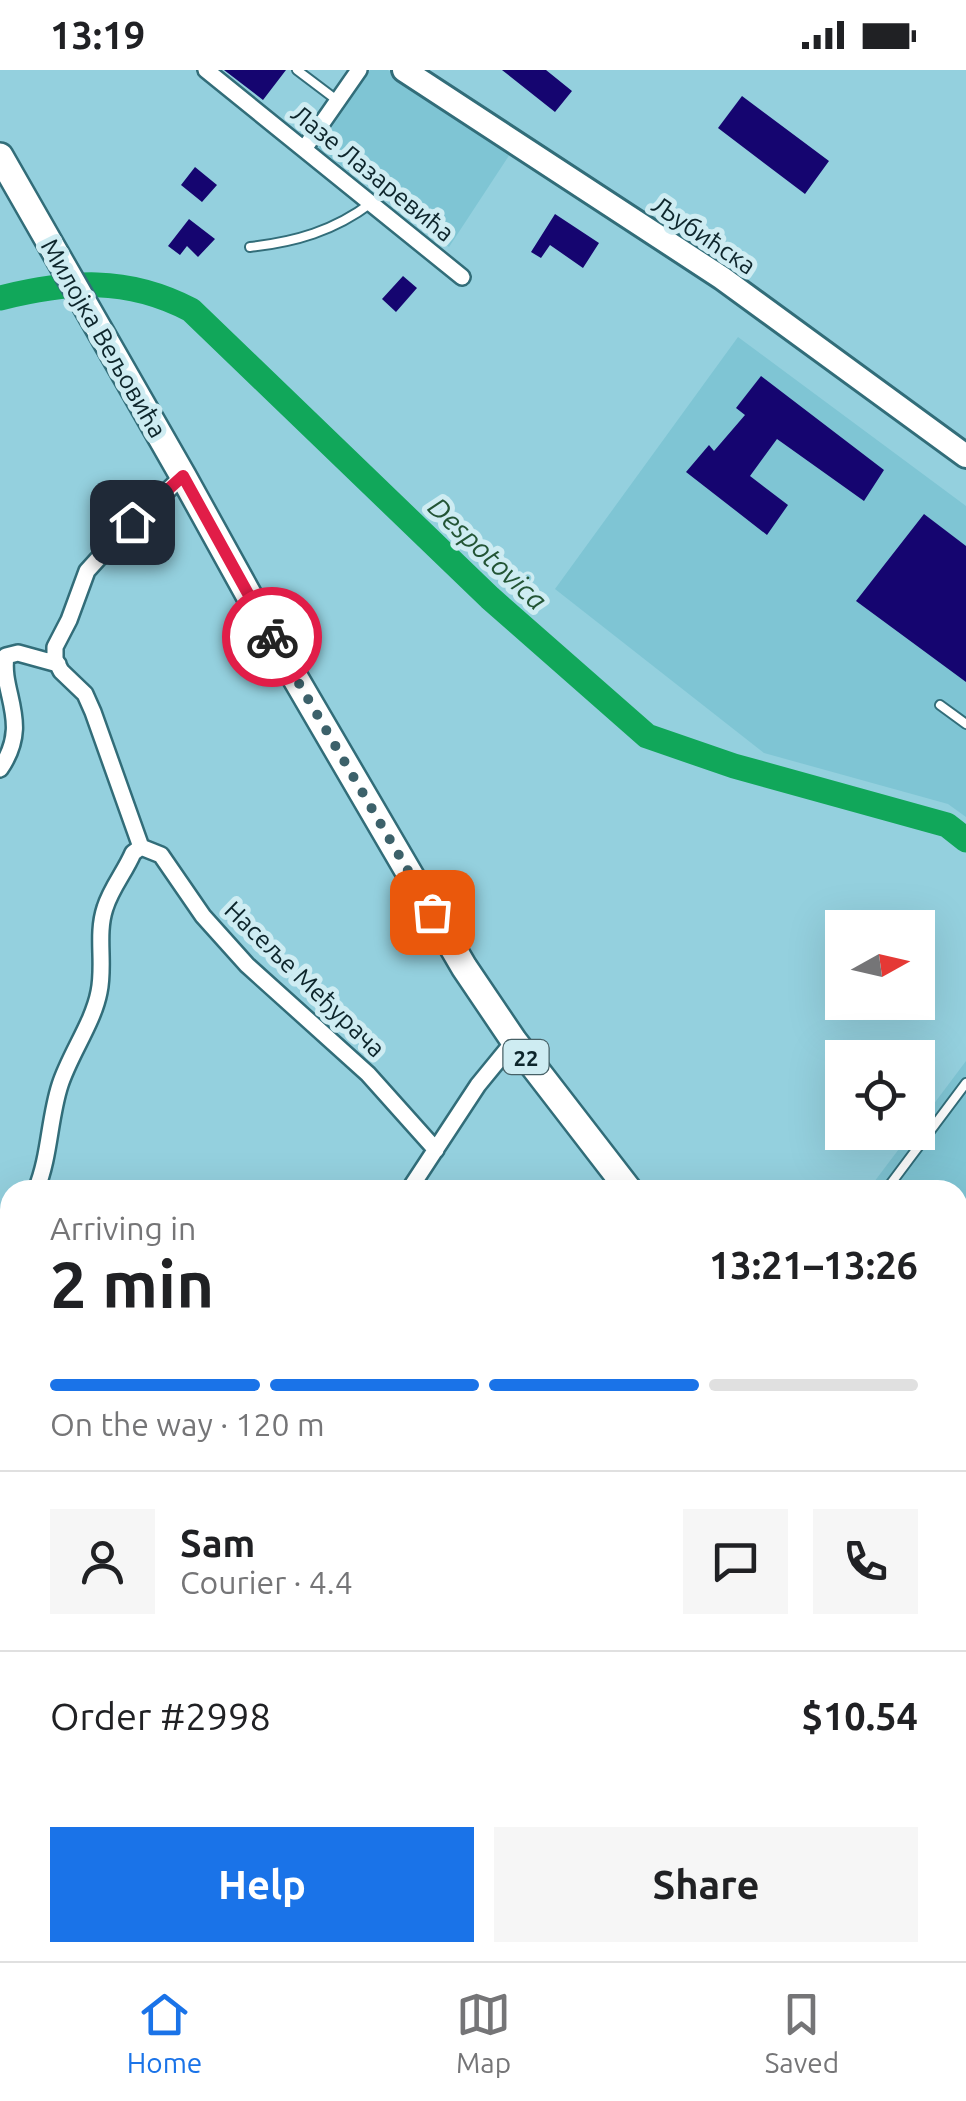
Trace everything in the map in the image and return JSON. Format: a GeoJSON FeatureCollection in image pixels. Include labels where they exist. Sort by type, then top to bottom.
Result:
{"type":"FeatureCollection","features":[{"type":"Feature","properties":{"kind":"main road","name":"Милојка Вељовића"},"geometry":{"type":"LineString","coordinates":[[0,156],[283,657],[478,988],[621,1180]]}},
{"type":"Feature","properties":{"kind":"street","name":"Лазе Лазаревића"},"geometry":{"type":"LineString","coordinates":[[206,70],[462,277]]}},
{"type":"Feature","properties":{"kind":"street"},"geometry":{"type":"LineString","coordinates":[[304,149],[359,70]]}},
{"type":"Feature","properties":{"kind":"street","name":"Љубићска"},"geometry":{"type":"LineString","coordinates":[[404,70],[722,278],[966,456]]}},
{"type":"Feature","properties":{"kind":"street"},"geometry":{"type":"LineString","coordinates":[[58,664],[56,647],[87,572],[116,538],[183,476]]}},
{"type":"Feature","properties":{"kind":"street"},"geometry":{"type":"LineString","coordinates":[[0,769],[13,733],[12,712],[2,679],[6,656],[18,653],[58,664]]}},
{"type":"Feature","properties":{"kind":"street","name":"Насеље Међурача"},"geometry":{"type":"LineString","coordinates":[[58,664],[94,712],[141,847],[161,855],[203,916],[247,965],[368,1074],[436,1150]]}},
{"type":"Feature","properties":{"kind":"street"},"geometry":{"type":"LineString","coordinates":[[40,1180],[60,1086],[99,992],[100,934],[105,908],[141,847]]}},
{"type":"Feature","properties":{"kind":"street"},"geometry":{"type":"LineString","coordinates":[[416,1180],[478,1085],[514,1040]]}},
{"type":"Feature","properties":{"kind":"lane"},"geometry":{"type":"LineString","coordinates":[[297,70],[338,101]]}},
{"type":"Feature","properties":{"kind":"lane"},"geometry":{"type":"LineString","coordinates":[[250,247],[289,241],[330,228],[370,203]]}},
{"type":"Feature","properties":{"kind":"lane"},"geometry":{"type":"LineString","coordinates":[[940,704],[966,724]]}},
{"type":"Feature","properties":{"kind":"lane"},"geometry":{"type":"LineString","coordinates":[[893,1180],[966,1083]]}},
{"type":"Feature","properties":{"kind":"shaded area"},"geometry":{"type":"Polygon","coordinates":[[[370,70],[388,70],[510,154],[449,247],[318,148],[370,70]]]}},
{"type":"Feature","properties":{"kind":"shaded area"},"geometry":{"type":"Polygon","coordinates":[[[738,337],[966,506],[966,817],[948,804],[764,753],[555,589],[738,337]]]}},
{"type":"Feature","properties":{"kind":"shaded area"},"geometry":{"type":"Polygon","coordinates":[[[966,1061],[966,1180],[876,1180],[898,1150],[935,1150],[935,1102],[966,1061]]]}},
{"type":"Feature","properties":{"kind":"building"},"geometry":{"type":"Polygon","coordinates":[[[224,70],[286,70],[263,100],[224,70]]]}},
{"type":"Feature","properties":{"kind":"building"},"geometry":{"type":"Polygon","coordinates":[[[502,70],[546,70],[572,91],[555,112],[502,70]]]}},
{"type":"Feature","properties":{"kind":"building"},"geometry":{"type":"Polygon","coordinates":[[[742,96],[829,161],[805,194],[718,128],[742,96]]]}},
{"type":"Feature","properties":{"kind":"building"},"geometry":{"type":"Polygon","coordinates":[[[195,167],[217,185],[202,202],[181,185],[195,167]]]}},
{"type":"Feature","properties":{"kind":"building"},"geometry":{"type":"Polygon","coordinates":[[[555,214],[599,243],[583,268],[550,245],[541,258],[531,252],[555,214]]]}},
{"type":"Feature","properties":{"kind":"building"},"geometry":{"type":"Polygon","coordinates":[[[189,219],[215,239],[198,257],[187,246],[180,255],[168,246],[189,219]]]}},
{"type":"Feature","properties":{"kind":"building"},"geometry":{"type":"Polygon","coordinates":[[[403,276],[417,288],[396,312],[382,299],[403,276]]]}},
{"type":"Feature","properties":{"kind":"building"},"geometry":{"type":"Polygon","coordinates":[[[761,376],[884,470],[864,501],[777,439],[750,476],[788,505],[767,535],[686,472],[709,445],[714,451],[745,415],[736,408],[761,376]]]}},
{"type":"Feature","properties":{"kind":"building"},"geometry":{"type":"Polygon","coordinates":[[[924,514],[966,546],[966,682],[856,601],[924,514]]]}},
{"type":"Feature","properties":{"kind":"waterway","name":"Despotovica"},"geometry":{"type":"LineString","coordinates":[[0,298],[50,288],[97,285],[143,291],[191,310],[490,598],[647,736],[734,766],[947,825],[966,840]]}},
{"type":"Feature","properties":{"kind":"way so far"},"geometry":{"type":"LineString","coordinates":[[272,637],[432,912]]}},
{"type":"Feature","properties":{"kind":"route"},"geometry":{"type":"LineString","coordinates":[[132,522],[183,476],[272,637]]}}]}
